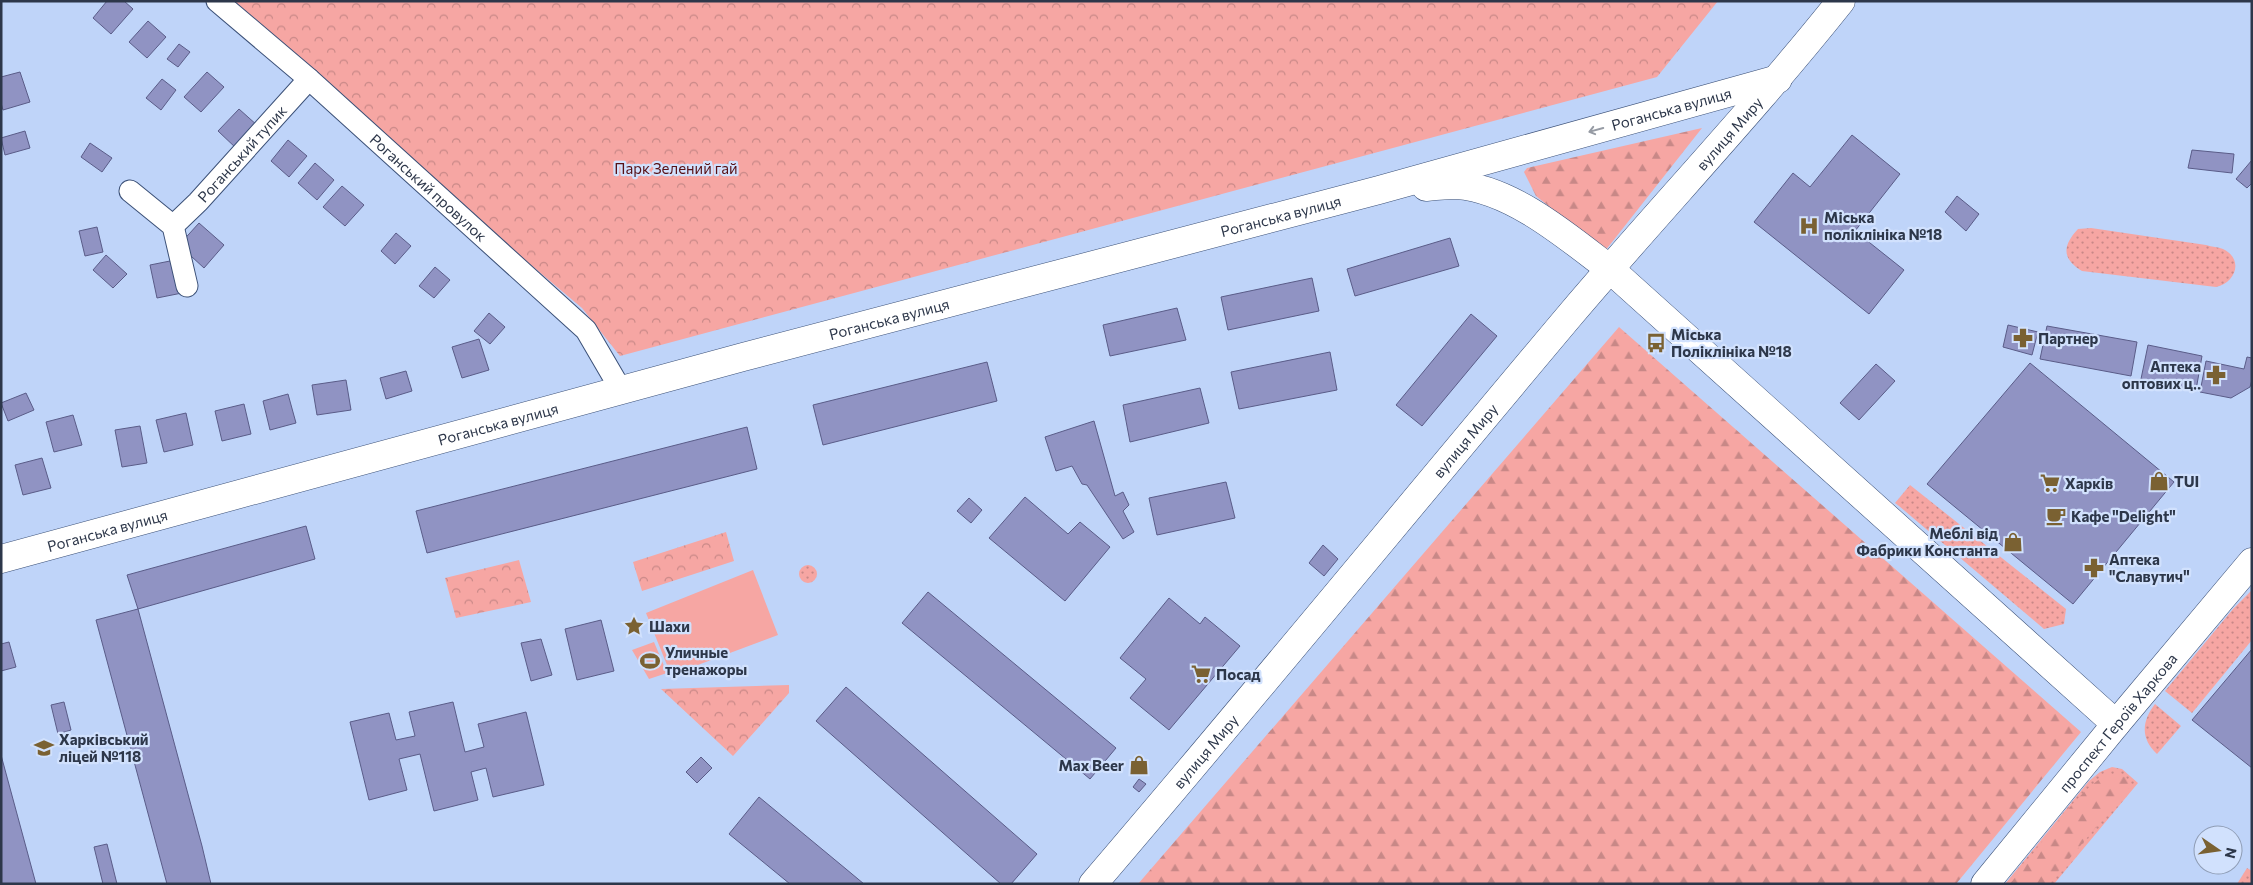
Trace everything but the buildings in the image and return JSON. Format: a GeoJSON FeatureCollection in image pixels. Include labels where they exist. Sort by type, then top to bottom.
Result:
{"type":"FeatureCollection","features":[{"type":"Feature","properties":{"kind":"main road","name":"вулиця Миру"},"geometry":{"type":"LineString","coordinates":[[1093,884],[1574,311],[1778,79],[1841,1]]}},
{"type":"Feature","properties":{"kind":"main road","name":"Роганська вулиця"},"geometry":{"type":"LineString","coordinates":[[1,559],[621,390],[1379,190],[1778,79]]}},
{"type":"Feature","properties":{"kind":"main road"},"geometry":{"type":"LineString","coordinates":[[1379,190],[1457,185],[1496,194],[1527,210],[1611,270],[2116,724]]}},
{"type":"Feature","properties":{"kind":"main road","name":"проспект Героїв Харкова"},"geometry":{"type":"LineString","coordinates":[[1985,884],[2252,562]]}},
{"type":"Feature","properties":{"kind":"street","name":"Роганський провулок"},"geometry":{"type":"LineString","coordinates":[[217,1],[309,79],[586,330],[621,390]]}},
{"type":"Feature","properties":{"kind":"street","name":"Роганський тупик"},"geometry":{"type":"LineString","coordinates":[[173,226],[198,202],[309,79]]}},
{"type":"Feature","properties":{"kind":"street"},"geometry":{"type":"LineString","coordinates":[[130,191],[173,226],[188,286]]}},
{"type":"Feature","properties":{"kind":"green space","name":"Парк Зелений гай"},"geometry":{"type":"Polygon","coordinates":[[[217,1],[1718,1],[1657,77],[620,356],[582,308],[217,1]]]}},
{"type":"Feature","properties":{"kind":"green space"},"geometry":{"type":"Polygon","coordinates":[[[1702,128],[1605,251],[1536,196],[1524,172],[1527,168],[1702,128]]]}},
{"type":"Feature","properties":{"kind":"green space"},"geometry":{"type":"Polygon","coordinates":[[[2091,228],[2221,248],[2230,253],[2234,259],[2235,270],[2233,276],[2228,281],[2216,287],[2082,271],[2071,262],[2066,252],[2067,247],[2078,229],[2091,228]]]}},
{"type":"Feature","properties":{"kind":"green space"},"geometry":{"type":"Polygon","coordinates":[[[1619,327],[2081,732],[1956,884],[1138,884],[1619,327]]]}},
{"type":"Feature","properties":{"kind":"green space"},"geometry":{"type":"Polygon","coordinates":[[[1910,485],[2066,609],[2064,624],[2044,629],[1895,503],[1910,485]]]}},
{"type":"Feature","properties":{"kind":"green space"},"geometry":{"type":"Polygon","coordinates":[[[726,532],[734,561],[642,591],[633,562],[726,532]]]}},
{"type":"Feature","properties":{"kind":"green space"},"geometry":{"type":"Polygon","coordinates":[[[519,560],[531,602],[456,618],[445,578],[519,560]]]}},
{"type":"Feature","properties":{"kind":"green space"},"geometry":{"type":"Polygon","coordinates":[[[804,565],[812,565],[817,570],[815,581],[804,583],[799,578],[799,570],[804,565]]]}},
{"type":"Feature","properties":{"kind":"green space"},"geometry":{"type":"Polygon","coordinates":[[[753,570],[778,635],[671,675],[646,613],[753,570]]]}},
{"type":"Feature","properties":{"kind":"green space"},"geometry":{"type":"Polygon","coordinates":[[[2252,590],[2252,640],[2192,713],[2165,691],[2233,609],[2252,590]]]}},
{"type":"Feature","properties":{"kind":"green space","name":"Уличные тренажоры"},"geometry":{"type":"Polygon","coordinates":[[[654,642],[667,673],[649,679],[632,650],[654,642]]]}},
{"type":"Feature","properties":{"kind":"green space"},"geometry":{"type":"Polygon","coordinates":[[[789,685],[789,693],[733,756],[661,689],[789,685]]]}},
{"type":"Feature","properties":{"kind":"green space"},"geometry":{"type":"Polygon","coordinates":[[[2155,704],[2181,726],[2157,754],[2145,736],[2145,723],[2155,704]]]}},
{"type":"Feature","properties":{"kind":"green space"},"geometry":{"type":"Polygon","coordinates":[[[2112,767],[2122,769],[2138,783],[2054,884],[2005,884],[2089,781],[2100,772],[2112,767]]]}},
{"type":"Feature","properties":{"kind":"green space"},"geometry":{"type":"Polygon","coordinates":[[[2108,774],[2126,777],[2130,787],[2048,884],[2010,884],[2069,808],[2096,782],[2108,774]]]}},
{"type":"Feature","properties":{"kind":"green space"},"geometry":{"type":"Polygon","coordinates":[[[2247,868],[2252,871],[2252,884],[2237,884],[2247,868]]]}},
{"type":"Feature","properties":{"kind":"place","name":"Міська поліклініка №18"},"geometry":{"type":"Point","coordinates":[1809,226]}},
{"type":"Feature","properties":{"kind":"place","name":"Партнер"},"geometry":{"type":"Point","coordinates":[2023,338]}},
{"type":"Feature","properties":{"kind":"place","name":"Міська Поліклініка №18"},"geometry":{"type":"Point","coordinates":[1656,343]}},
{"type":"Feature","properties":{"kind":"place","name":"Аптека оптових ц‥"},"geometry":{"type":"Point","coordinates":[2216,375]}},
{"type":"Feature","properties":{"kind":"place","name":"TUI"},"geometry":{"type":"Point","coordinates":[2159,481]}},
{"type":"Feature","properties":{"kind":"place","name":"Харків"},"geometry":{"type":"Point","coordinates":[2050,483]}},
{"type":"Feature","properties":{"kind":"place","name":"Кафе \"Delight\""},"geometry":{"type":"Point","coordinates":[2056,516]}},
{"type":"Feature","properties":{"kind":"place","name":"Меблі від Фабрики Константа"},"geometry":{"type":"Point","coordinates":[2013,542]}},
{"type":"Feature","properties":{"kind":"place","name":"Аптека \"Славутич\""},"geometry":{"type":"Point","coordinates":[2094,568]}},
{"type":"Feature","properties":{"kind":"place","name":"Шахи"},"geometry":{"type":"Point","coordinates":[634,626]}},
{"type":"Feature","properties":{"kind":"place","name":"Уличные тренажоры"},"geometry":{"type":"Point","coordinates":[650,661]}},
{"type":"Feature","properties":{"kind":"place","name":"Посад"},"geometry":{"type":"Point","coordinates":[1201,674]}},
{"type":"Feature","properties":{"kind":"place","name":"Харківський ліцей №118"},"geometry":{"type":"Point","coordinates":[44,748]}},
{"type":"Feature","properties":{"kind":"place","name":"Max Beer"},"geometry":{"type":"Point","coordinates":[1139,765]}}]}
